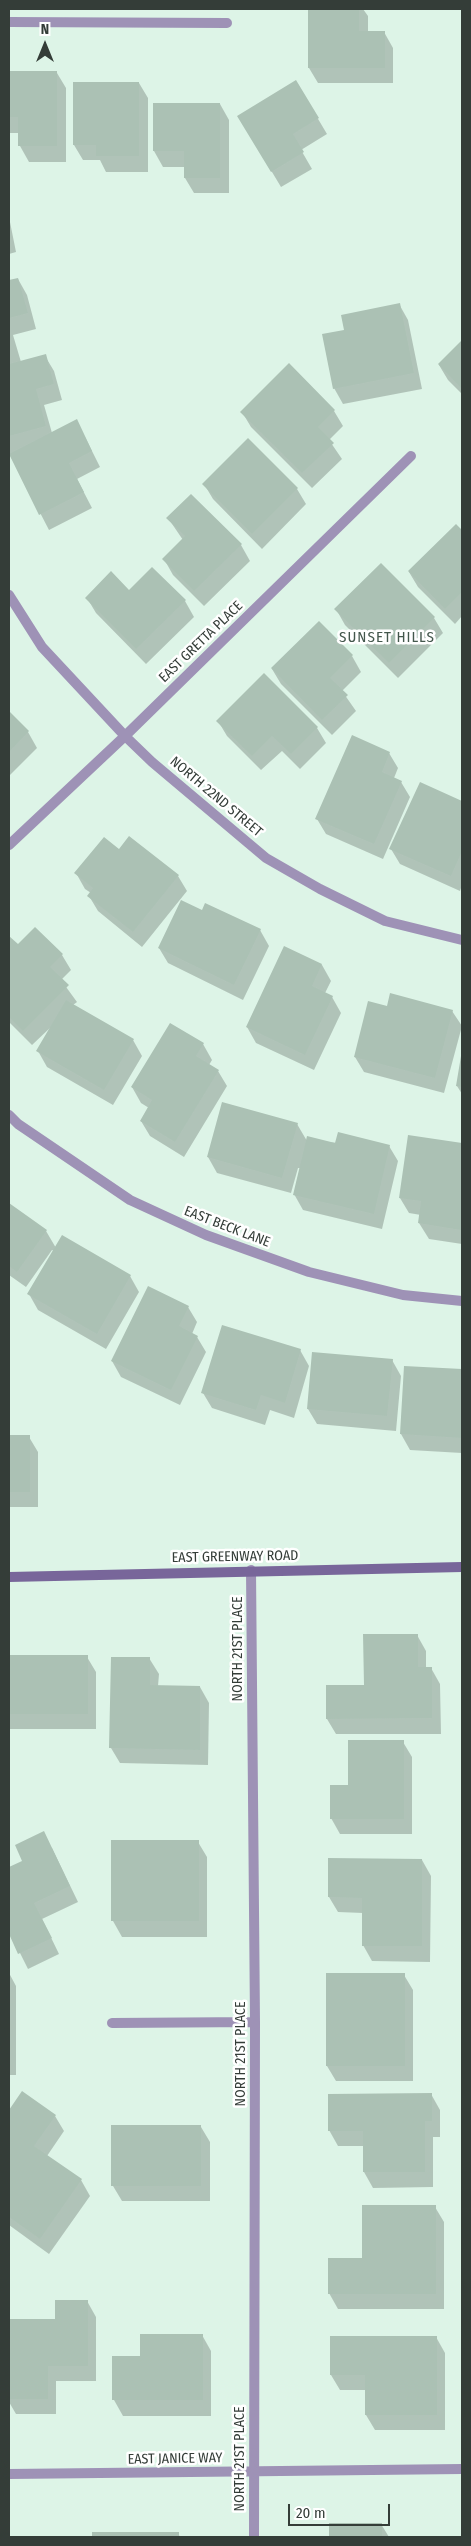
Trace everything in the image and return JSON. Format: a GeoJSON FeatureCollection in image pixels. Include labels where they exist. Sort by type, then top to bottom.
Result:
{"type":"FeatureCollection","features":[{"type":"Feature","properties":{"kind":"street"},"geometry":{"type":"LineString","coordinates":[[9,22],[227,23]]}},
{"type":"Feature","properties":{"kind":"street","name":"EAST GRETTA PLACE"},"geometry":{"type":"LineString","coordinates":[[9,845],[125,736],[411,456]]}},
{"type":"Feature","properties":{"kind":"street","name":"NORTH 22ND STREET"},"geometry":{"type":"LineString","coordinates":[[9,596],[42,647],[125,736],[152,762],[266,858],[320,890],[385,921],[462,940]]}},
{"type":"Feature","properties":{"kind":"street","name":"EAST BECK LANE"},"geometry":{"type":"LineString","coordinates":[[9,1115],[18,1124],[130,1200],[206,1235],[309,1272],[402,1295],[462,1301]]}},
{"type":"Feature","properties":{"kind":"street","name":"EAST GREENWAY ROAD"},"geometry":{"type":"LineString","coordinates":[[9,1577],[251,1570],[462,1567]]}},
{"type":"Feature","properties":{"kind":"street","name":"NORTH 21ST PLACE"},"geometry":{"type":"LineString","coordinates":[[251,1570],[255,2022],[254,2537]]}},
{"type":"Feature","properties":{"kind":"street"},"geometry":{"type":"LineString","coordinates":[[112,2023],[255,2022]]}},
{"type":"Feature","properties":{"kind":"street","name":"EAST JANICE WAY"},"geometry":{"type":"LineString","coordinates":[[9,2474],[462,2468]]}},
{"type":"Feature","properties":{"kind":"building"},"geometry":{"type":"Polygon","coordinates":[[[308,9],[359,9],[359,31],[385,31],[385,68],[308,68],[308,9]]]}},
{"type":"Feature","properties":{"kind":"building"},"geometry":{"type":"Polygon","coordinates":[[[9,71],[57,71],[57,146],[18,146],[18,117],[9,117],[9,71]]]}},
{"type":"Feature","properties":{"kind":"building"},"geometry":{"type":"Polygon","coordinates":[[[296,80],[319,118],[293,134],[304,152],[271,172],[237,116],[296,80]]]}},
{"type":"Feature","properties":{"kind":"building"},"geometry":{"type":"Polygon","coordinates":[[[73,82],[139,82],[139,156],[96,156],[96,145],[73,145],[73,82]]]}},
{"type":"Feature","properties":{"kind":"building"},"geometry":{"type":"Polygon","coordinates":[[[153,103],[220,103],[220,178],[184,178],[184,151],[153,151],[153,103]]]}},
{"type":"Feature","properties":{"kind":"building"},"geometry":{"type":"Polygon","coordinates":[[[18,278],[28,313],[9,318],[9,280],[18,278]]]}},
{"type":"Feature","properties":{"kind":"building"},"geometry":{"type":"Polygon","coordinates":[[[400,303],[414,373],[333,389],[322,334],[344,330],[341,315],[400,303]]]}},
{"type":"Feature","properties":{"kind":"building"},"geometry":{"type":"Polygon","coordinates":[[[462,340],[462,389],[438,364],[462,340]]]}},
{"type":"Feature","properties":{"kind":"building"},"geometry":{"type":"Polygon","coordinates":[[[46,354],[54,384],[36,389],[46,426],[9,436],[9,364],[46,354]]]}},
{"type":"Feature","properties":{"kind":"building"},"geometry":{"type":"Polygon","coordinates":[[[289,363],[335,410],[318,427],[334,443],[302,473],[240,412],[289,363]]]}},
{"type":"Feature","properties":{"kind":"building"},"geometry":{"type":"Polygon","coordinates":[[[77,419],[92,451],[69,463],[84,492],[39,515],[9,454],[77,419]]]}},
{"type":"Feature","properties":{"kind":"building"},"geometry":{"type":"Polygon","coordinates":[[[248,438],[298,488],[252,534],[202,484],[248,438]]]}},
{"type":"Feature","properties":{"kind":"building"},"geometry":{"type":"Polygon","coordinates":[[[191,494],[242,544],[194,591],[162,559],[185,536],[166,518],[191,494]]]}},
{"type":"Feature","properties":{"kind":"building"},"geometry":{"type":"Polygon","coordinates":[[[456,524],[462,530],[462,592],[445,609],[408,571],[456,524]]]}},
{"type":"Feature","properties":{"kind":"building"},"geometry":{"type":"Polygon","coordinates":[[[381,563],[435,617],[389,663],[334,609],[381,563]]]}},
{"type":"Feature","properties":{"kind":"building"},"geometry":{"type":"Polygon","coordinates":[[[152,567],[186,600],[136,649],[85,598],[111,571],[129,590],[152,567]]]}},
{"type":"Feature","properties":{"kind":"building"},"geometry":{"type":"Polygon","coordinates":[[[319,621],[353,655],[330,678],[348,695],[322,720],[271,668],[319,621]]]}},
{"type":"Feature","properties":{"kind":"building"},"geometry":{"type":"Polygon","coordinates":[[[264,673],[318,727],[291,754],[272,736],[252,756],[216,721],[264,673]]]}},
{"type":"Feature","properties":{"kind":"building"},"geometry":{"type":"Polygon","coordinates":[[[9,711],[29,731],[9,752],[9,711]]]}},
{"type":"Feature","properties":{"kind":"building"},"geometry":{"type":"Polygon","coordinates":[[[352,735],[390,752],[382,772],[402,781],[374,844],[315,819],[352,735]]]}},
{"type":"Feature","properties":{"kind":"building"},"geometry":{"type":"Polygon","coordinates":[[[420,782],[462,801],[462,851],[451,876],[389,849],[420,782]]]}},
{"type":"Feature","properties":{"kind":"building"},"geometry":{"type":"Polygon","coordinates":[[[129,836],[179,875],[133,932],[87,896],[93,888],[74,873],[104,837],[119,849],[129,836]]]}},
{"type":"Feature","properties":{"kind":"building"},"geometry":{"type":"Polygon","coordinates":[[[181,900],[202,910],[205,903],[261,929],[234,985],[158,948],[181,900]]]}},
{"type":"Feature","properties":{"kind":"building"},"geometry":{"type":"Polygon","coordinates":[[[35,927],[63,954],[50,967],[69,985],[23,1031],[9,1017],[9,936],[18,944],[35,927]]]}},
{"type":"Feature","properties":{"kind":"building"},"geometry":{"type":"Polygon","coordinates":[[[284,946],[322,964],[312,986],[333,996],[305,1055],[246,1027],[284,946]]]}},
{"type":"Feature","properties":{"kind":"building"},"geometry":{"type":"Polygon","coordinates":[[[390,993],[453,1010],[435,1078],[354,1057],[368,1001],[387,1006],[390,993]]]}},
{"type":"Feature","properties":{"kind":"building"},"geometry":{"type":"Polygon","coordinates":[[[66,1000],[134,1039],[104,1090],[36,1051],[66,1000]]]}},
{"type":"Feature","properties":{"kind":"building"},"geometry":{"type":"Polygon","coordinates":[[[170,1023],[204,1043],[196,1056],[219,1070],[175,1142],[140,1121],[152,1100],[131,1087],[170,1023]]]}},
{"type":"Feature","properties":{"kind":"building"},"geometry":{"type":"Polygon","coordinates":[[[462,1056],[462,1087],[456,1086],[462,1056]]]}},
{"type":"Feature","properties":{"kind":"building"},"geometry":{"type":"Polygon","coordinates":[[[222,1102],[298,1123],[282,1178],[207,1157],[222,1102]]]}},
{"type":"Feature","properties":{"kind":"building"},"geometry":{"type":"Polygon","coordinates":[[[338,1132],[390,1145],[374,1214],[293,1195],[307,1136],[335,1143],[338,1132]]]}},
{"type":"Feature","properties":{"kind":"building"},"geometry":{"type":"Polygon","coordinates":[[[408,1135],[462,1143],[461,1230],[418,1223],[421,1201],[399,1198],[408,1135]]]}},
{"type":"Feature","properties":{"kind":"building"},"geometry":{"type":"Polygon","coordinates":[[[9,1203],[47,1230],[17,1272],[9,1266],[9,1203]]]}},
{"type":"Feature","properties":{"kind":"building"},"geometry":{"type":"Polygon","coordinates":[[[62,1235],[131,1275],[97,1334],[27,1294],[62,1235]]]}},
{"type":"Feature","properties":{"kind":"building"},"geometry":{"type":"Polygon","coordinates":[[[148,1286],[189,1306],[179,1326],[198,1336],[171,1390],[111,1361],[148,1286]]]}},
{"type":"Feature","properties":{"kind":"building"},"geometry":{"type":"Polygon","coordinates":[[[222,1325],[301,1349],[285,1403],[261,1395],[256,1410],[201,1393],[222,1325]]]}},
{"type":"Feature","properties":{"kind":"building"},"geometry":{"type":"Polygon","coordinates":[[[312,1352],[393,1359],[387,1416],[307,1409],[312,1352]]]}},
{"type":"Feature","properties":{"kind":"building"},"geometry":{"type":"Polygon","coordinates":[[[404,1366],[462,1369],[462,1438],[400,1434],[404,1366]]]}},
{"type":"Feature","properties":{"kind":"building"},"geometry":{"type":"Polygon","coordinates":[[[9,1435],[30,1435],[30,1492],[9,1492],[9,1435]]]}},
{"type":"Feature","properties":{"kind":"building"},"geometry":{"type":"Polygon","coordinates":[[[363,1634],[418,1634],[418,1667],[432,1667],[432,1718],[326,1719],[326,1685],[364,1685],[363,1634]]]}},
{"type":"Feature","properties":{"kind":"building"},"geometry":{"type":"Polygon","coordinates":[[[9,1655],[88,1655],[88,1714],[9,1714],[9,1655]]]}},
{"type":"Feature","properties":{"kind":"building"},"geometry":{"type":"Polygon","coordinates":[[[111,1657],[150,1657],[150,1685],[200,1686],[200,1750],[109,1748],[111,1657]]]}},
{"type":"Feature","properties":{"kind":"building"},"geometry":{"type":"Polygon","coordinates":[[[348,1740],[404,1740],[404,1819],[330,1819],[330,1785],[348,1785],[348,1740]]]}},
{"type":"Feature","properties":{"kind":"building"},"geometry":{"type":"Polygon","coordinates":[[[44,1831],[70,1886],[34,1903],[52,1938],[18,1954],[9,1934],[9,1867],[22,1861],[15,1845],[44,1831]]]}},
{"type":"Feature","properties":{"kind":"building"},"geometry":{"type":"Polygon","coordinates":[[[111,1840],[199,1840],[199,1921],[111,1921],[111,1840]]]}},
{"type":"Feature","properties":{"kind":"building"},"geometry":{"type":"Polygon","coordinates":[[[328,1858],[422,1859],[422,1946],[362,1946],[362,1898],[328,1897],[328,1858]]]}},
{"type":"Feature","properties":{"kind":"building"},"geometry":{"type":"Polygon","coordinates":[[[326,1973],[405,1973],[405,2066],[326,2066],[326,1973]]]}},
{"type":"Feature","properties":{"kind":"building"},"geometry":{"type":"Polygon","coordinates":[[[22,2091],[56,2115],[34,2146],[82,2179],[40,2239],[9,2217],[9,2110],[22,2091]]]}},
{"type":"Feature","properties":{"kind":"building"},"geometry":{"type":"Polygon","coordinates":[[[432,2093],[432,2121],[425,2121],[425,2172],[363,2172],[363,2131],[328,2131],[328,2094],[432,2093]]]}},
{"type":"Feature","properties":{"kind":"building"},"geometry":{"type":"Polygon","coordinates":[[[111,2125],[201,2125],[201,2186],[111,2186],[111,2125]]]}},
{"type":"Feature","properties":{"kind":"building"},"geometry":{"type":"Polygon","coordinates":[[[362,2205],[436,2205],[436,2294],[328,2294],[328,2258],[362,2258],[362,2205]]]}},
{"type":"Feature","properties":{"kind":"building"},"geometry":{"type":"Polygon","coordinates":[[[55,2300],[88,2300],[88,2366],[48,2366],[48,2399],[9,2399],[9,2319],[55,2319],[55,2300]]]}},
{"type":"Feature","properties":{"kind":"building"},"geometry":{"type":"Polygon","coordinates":[[[140,2334],[203,2334],[203,2400],[112,2400],[112,2356],[140,2356],[140,2334]]]}},
{"type":"Feature","properties":{"kind":"building"},"geometry":{"type":"Polygon","coordinates":[[[330,2336],[437,2336],[437,2415],[365,2415],[365,2375],[330,2375],[330,2336]]]}},
{"type":"Feature","properties":{"kind":"building"},"geometry":{"type":"Polygon","coordinates":[[[329,2523],[382,2523],[382,2537],[329,2537],[329,2523]]]}},
{"type":"Feature","properties":{"kind":"building"},"geometry":{"type":"Polygon","coordinates":[[[92,2532],[179,2532],[179,2537],[92,2537],[92,2532]]]}},
{"type":"Feature","properties":{"kind":"district","name":"SUNSET HILLS"},"geometry":{"type":"Point","coordinates":[387,638]}}]}
